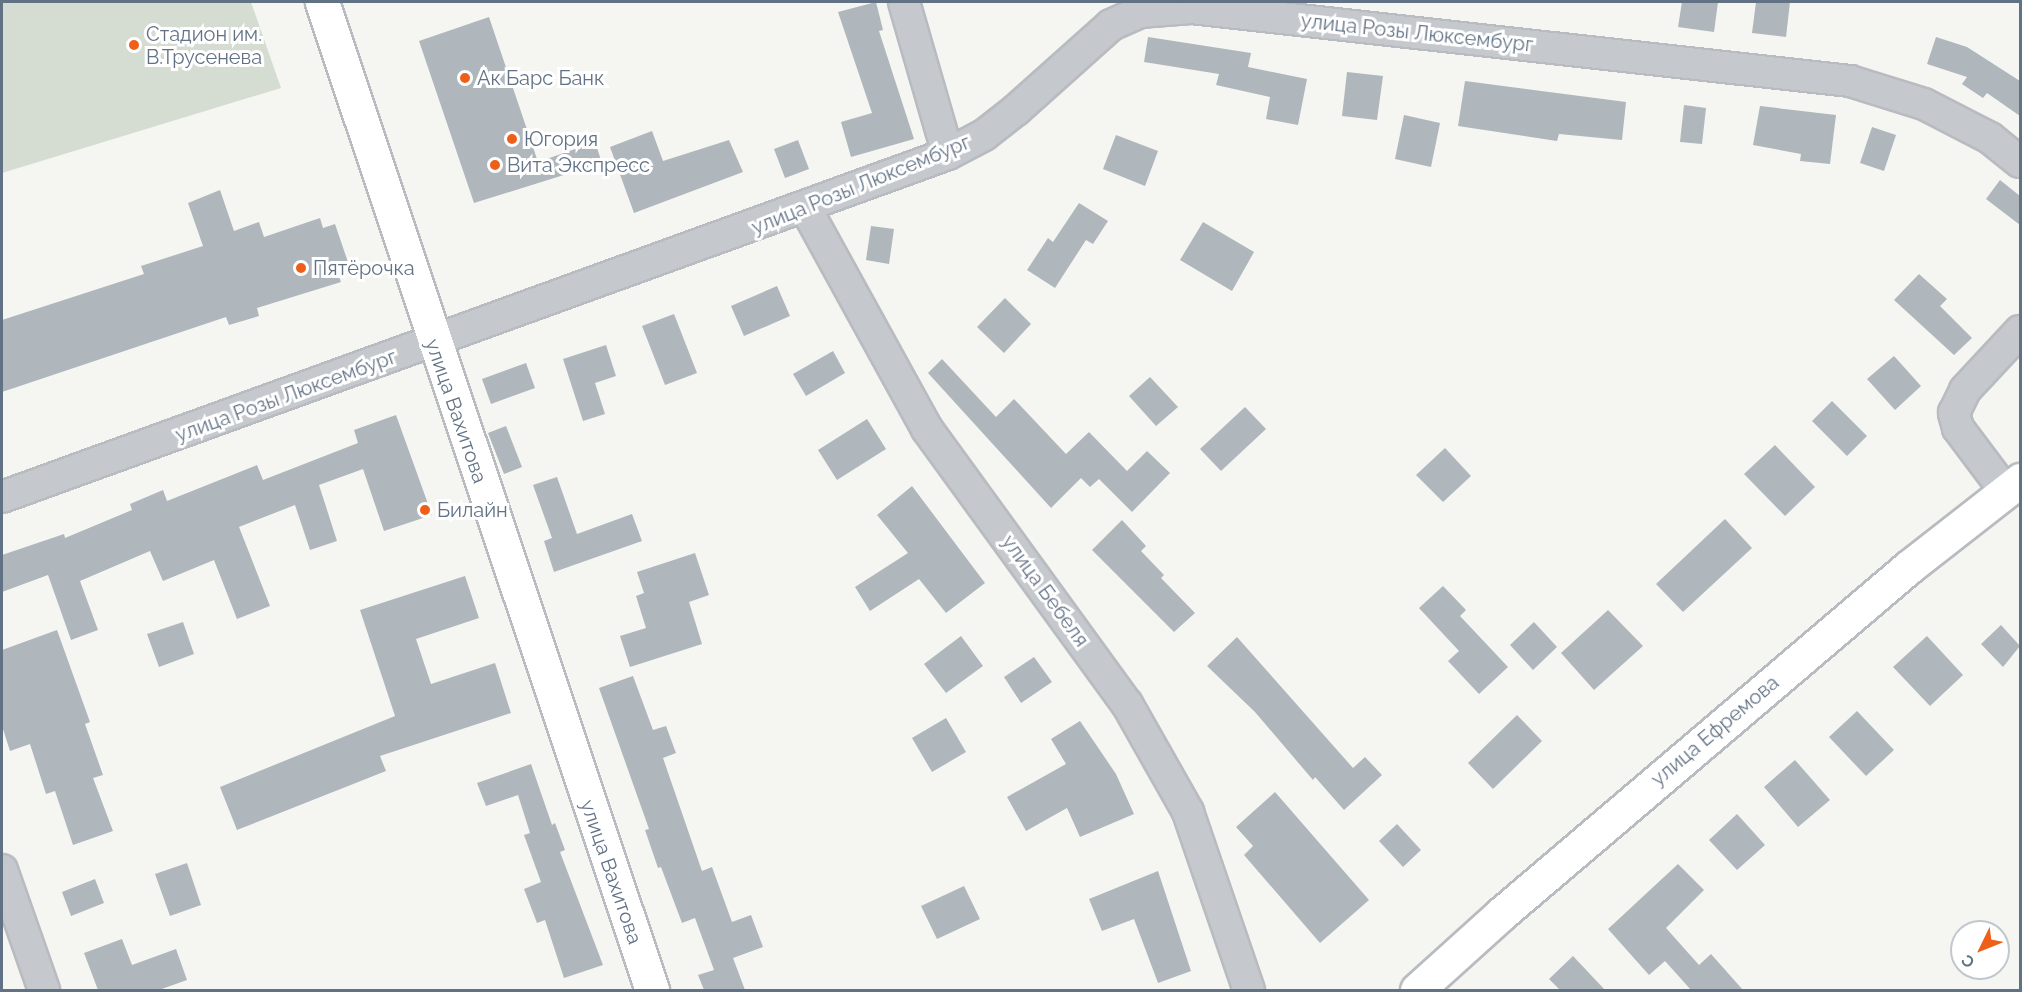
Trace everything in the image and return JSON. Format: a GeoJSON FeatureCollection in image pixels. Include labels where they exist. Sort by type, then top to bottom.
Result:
{"type":"FeatureCollection","features":[{"type":"Feature","properties":{"kind":"main road","name":"улица Вахитова"},"geometry":{"type":"LineString","coordinates":[[322,2],[433,343],[652,990]]}},
{"type":"Feature","properties":{"kind":"main road","name":"улица Ефремова"},"geometry":{"type":"LineString","coordinates":[[1417,990],[1501,914],[1893,580],[2013,486]]}},
{"type":"Feature","properties":{"kind":"street"},"geometry":{"type":"LineString","coordinates":[[904,2],[948,154]]}},
{"type":"Feature","properties":{"kind":"street","name":"улица Розы Люксембург"},"geometry":{"type":"LineString","coordinates":[[2,496],[806,209],[948,154],[984,135],[1016,110],[1111,25],[1140,12],[1191,8],[1850,81],[1924,105],[1990,138],[2020,162]]}},
{"type":"Feature","properties":{"kind":"street","name":"улица Бебеля"},"geometry":{"type":"LineString","coordinates":[[806,209],[927,429],[1133,714],[1188,812],[1249,990]]}},
{"type":"Feature","properties":{"kind":"street"},"geometry":{"type":"LineString","coordinates":[[2013,486],[1958,428],[1954,413],[1965,390],[2020,331]]}},
{"type":"Feature","properties":{"kind":"street"},"geometry":{"type":"LineString","coordinates":[[2,870],[44,990]]}},
{"type":"Feature","properties":{"kind":"shaded area","name":"Стадион им. В.Трусенева"},"geometry":{"type":"Polygon","coordinates":[[[2,2],[251,2],[281,88],[2,173],[2,2]]]}},
{"type":"Feature","properties":{"kind":"building"},"geometry":{"type":"Polygon","coordinates":[[[876,2],[883,30],[879,31],[914,139],[851,157],[841,122],[872,113],[838,12],[876,2]]]}},
{"type":"Feature","properties":{"kind":"building"},"geometry":{"type":"Polygon","coordinates":[[[1682,2],[1718,2],[1714,32],[1678,27],[1682,2]]]}},
{"type":"Feature","properties":{"kind":"building"},"geometry":{"type":"Polygon","coordinates":[[[1756,2],[1790,2],[1786,37],[1752,33],[1756,2]]]}},
{"type":"Feature","properties":{"kind":"building"},"geometry":{"type":"Polygon","coordinates":[[[489,17],[538,162],[595,142],[602,163],[474,203],[419,41],[489,17]]]}},
{"type":"Feature","properties":{"kind":"building"},"geometry":{"type":"Polygon","coordinates":[[[1148,37],[1251,53],[1248,67],[1307,79],[1298,125],[1266,119],[1270,97],[1216,85],[1219,74],[1144,62],[1148,37]]]}},
{"type":"Feature","properties":{"kind":"building"},"geometry":{"type":"Polygon","coordinates":[[[1936,37],[1967,47],[2020,81],[2020,116],[1987,93],[1983,98],[1962,84],[1967,77],[1927,64],[1936,37]]]}},
{"type":"Feature","properties":{"kind":"building"},"geometry":{"type":"Polygon","coordinates":[[[1347,72],[1383,76],[1377,120],[1342,116],[1347,72]]]}},
{"type":"Feature","properties":{"kind":"building"},"geometry":{"type":"Polygon","coordinates":[[[1465,81],[1626,102],[1622,140],[1559,134],[1557,141],[1458,126],[1465,81]]]}},
{"type":"Feature","properties":{"kind":"building"},"geometry":{"type":"Polygon","coordinates":[[[1684,105],[1706,108],[1702,144],[1680,142],[1684,105]]]}},
{"type":"Feature","properties":{"kind":"building"},"geometry":{"type":"Polygon","coordinates":[[[1760,106],[1836,115],[1830,164],[1800,161],[1801,154],[1753,145],[1760,106]]]}},
{"type":"Feature","properties":{"kind":"building"},"geometry":{"type":"Polygon","coordinates":[[[1404,115],[1440,123],[1431,167],[1395,159],[1404,115]]]}},
{"type":"Feature","properties":{"kind":"building"},"geometry":{"type":"Polygon","coordinates":[[[1872,127],[1896,135],[1884,171],[1860,163],[1872,127]]]}},
{"type":"Feature","properties":{"kind":"building"},"geometry":{"type":"Polygon","coordinates":[[[652,131],[663,161],[729,140],[743,172],[634,213],[610,147],[652,131]]]}},
{"type":"Feature","properties":{"kind":"building"},"geometry":{"type":"Polygon","coordinates":[[[1116,135],[1158,151],[1145,186],[1103,169],[1116,135]]]}},
{"type":"Feature","properties":{"kind":"building"},"geometry":{"type":"Polygon","coordinates":[[[798,140],[809,169],[785,178],[774,149],[798,140]]]}},
{"type":"Feature","properties":{"kind":"building"},"geometry":{"type":"Polygon","coordinates":[[[2000,180],[2020,196],[2020,225],[1986,199],[2000,180]]]}},
{"type":"Feature","properties":{"kind":"building"},"geometry":{"type":"Polygon","coordinates":[[[220,190],[234,231],[259,222],[264,237],[320,218],[323,228],[335,224],[350,268],[337,271],[341,282],[257,308],[259,316],[229,325],[226,317],[2,392],[2,320],[144,274],[141,266],[203,246],[188,203],[220,190]]]}},
{"type":"Feature","properties":{"kind":"building"},"geometry":{"type":"Polygon","coordinates":[[[1079,203],[1108,221],[1093,244],[1086,240],[1055,288],[1027,270],[1048,238],[1053,242],[1079,203]]]}},
{"type":"Feature","properties":{"kind":"building"},"geometry":{"type":"Polygon","coordinates":[[[1203,222],[1254,252],[1232,291],[1180,260],[1203,222]]]}},
{"type":"Feature","properties":{"kind":"building"},"geometry":{"type":"Polygon","coordinates":[[[871,226],[894,229],[889,264],[866,260],[871,226]]]}},
{"type":"Feature","properties":{"kind":"building"},"geometry":{"type":"Polygon","coordinates":[[[1919,274],[1947,299],[1940,306],[1972,338],[1954,355],[1894,300],[1919,274]]]}},
{"type":"Feature","properties":{"kind":"building"},"geometry":{"type":"Polygon","coordinates":[[[777,286],[790,316],[744,336],[731,306],[777,286]]]}},
{"type":"Feature","properties":{"kind":"building"},"geometry":{"type":"Polygon","coordinates":[[[1005,298],[1031,324],[1004,353],[977,327],[1005,298]]]}},
{"type":"Feature","properties":{"kind":"building"},"geometry":{"type":"Polygon","coordinates":[[[674,314],[697,373],[665,385],[642,326],[674,314]]]}},
{"type":"Feature","properties":{"kind":"building"},"geometry":{"type":"Polygon","coordinates":[[[606,345],[616,376],[595,383],[605,414],[583,421],[563,359],[606,345]]]}},
{"type":"Feature","properties":{"kind":"building"},"geometry":{"type":"Polygon","coordinates":[[[833,351],[845,373],[806,396],[793,374],[833,351]]]}},
{"type":"Feature","properties":{"kind":"building"},"geometry":{"type":"Polygon","coordinates":[[[1894,356],[1921,386],[1895,410],[1867,379],[1894,356]]]}},
{"type":"Feature","properties":{"kind":"building"},"geometry":{"type":"Polygon","coordinates":[[[942,359],[996,417],[1014,399],[1066,454],[1089,432],[1127,471],[1147,451],[1170,473],[1132,512],[1099,479],[1090,487],[1081,478],[1051,508],[928,373],[942,359]]]}},
{"type":"Feature","properties":{"kind":"building"},"geometry":{"type":"Polygon","coordinates":[[[526,363],[535,388],[491,404],[482,379],[526,363]]]}},
{"type":"Feature","properties":{"kind":"building"},"geometry":{"type":"Polygon","coordinates":[[[1150,377],[1178,407],[1156,426],[1129,396],[1150,377]]]}},
{"type":"Feature","properties":{"kind":"building"},"geometry":{"type":"Polygon","coordinates":[[[1832,401],[1867,436],[1847,456],[1812,421],[1832,401]]]}},
{"type":"Feature","properties":{"kind":"building"},"geometry":{"type":"Polygon","coordinates":[[[1245,407],[1266,429],[1221,471],[1200,449],[1245,407]]]}},
{"type":"Feature","properties":{"kind":"building"},"geometry":{"type":"Polygon","coordinates":[[[396,415],[432,515],[384,531],[363,469],[319,485],[337,541],[310,550],[295,505],[239,527],[270,606],[237,619],[214,560],[163,581],[150,551],[80,581],[98,630],[71,640],[48,575],[2,592],[2,555],[64,534],[65,538],[132,510],[130,504],[163,490],[167,501],[257,465],[263,480],[358,443],[354,430],[396,415]]]}},
{"type":"Feature","properties":{"kind":"building"},"geometry":{"type":"Polygon","coordinates":[[[867,419],[886,449],[837,480],[818,450],[867,419]]]}},
{"type":"Feature","properties":{"kind":"building"},"geometry":{"type":"Polygon","coordinates":[[[506,426],[522,467],[504,474],[488,433],[506,426]]]}},
{"type":"Feature","properties":{"kind":"building"},"geometry":{"type":"Polygon","coordinates":[[[1775,445],[1815,487],[1785,516],[1744,474],[1775,445]]]}},
{"type":"Feature","properties":{"kind":"building"},"geometry":{"type":"Polygon","coordinates":[[[1445,448],[1471,476],[1443,502],[1416,475],[1445,448]]]}},
{"type":"Feature","properties":{"kind":"building"},"geometry":{"type":"Polygon","coordinates":[[[557,477],[577,534],[632,514],[642,541],[554,572],[544,541],[552,538],[533,485],[557,477]]]}},
{"type":"Feature","properties":{"kind":"building"},"geometry":{"type":"Polygon","coordinates":[[[912,486],[985,583],[946,613],[919,579],[870,611],[855,587],[908,553],[877,515],[912,486]]]}},
{"type":"Feature","properties":{"kind":"building"},"geometry":{"type":"Polygon","coordinates":[[[1725,519],[1752,548],[1683,612],[1656,584],[1725,519]]]}},
{"type":"Feature","properties":{"kind":"building"},"geometry":{"type":"Polygon","coordinates":[[[1122,520],[1146,546],[1141,551],[1164,575],[1161,578],[1195,613],[1174,632],[1092,550],[1122,520]]]}},
{"type":"Feature","properties":{"kind":"building"},"geometry":{"type":"Polygon","coordinates":[[[695,553],[709,595],[689,602],[702,644],[630,667],[620,636],[646,628],[636,596],[644,593],[637,572],[695,553]]]}},
{"type":"Feature","properties":{"kind":"building"},"geometry":{"type":"Polygon","coordinates":[[[465,576],[479,618],[416,639],[431,684],[495,663],[511,713],[380,756],[386,771],[237,830],[220,787],[395,716],[360,610],[465,576]]]}},
{"type":"Feature","properties":{"kind":"building"},"geometry":{"type":"Polygon","coordinates":[[[1443,586],[1466,610],[1460,616],[1508,667],[1479,694],[1448,661],[1459,651],[1419,608],[1443,586]]]}},
{"type":"Feature","properties":{"kind":"building"},"geometry":{"type":"Polygon","coordinates":[[[1608,610],[1643,646],[1594,690],[1561,653],[1608,610]]]}},
{"type":"Feature","properties":{"kind":"building"},"geometry":{"type":"Polygon","coordinates":[[[183,622],[194,654],[159,667],[147,634],[183,622]]]}},
{"type":"Feature","properties":{"kind":"building"},"geometry":{"type":"Polygon","coordinates":[[[1534,622],[1557,647],[1533,670],[1510,645],[1534,622]]]}},
{"type":"Feature","properties":{"kind":"building"},"geometry":{"type":"Polygon","coordinates":[[[2001,625],[2020,646],[2003,667],[1981,644],[2001,625]]]}},
{"type":"Feature","properties":{"kind":"building"},"geometry":{"type":"Polygon","coordinates":[[[57,630],[90,722],[85,724],[103,775],[93,778],[113,831],[73,845],[55,791],[46,794],[30,744],[10,751],[2,726],[2,650],[57,630]]]}},
{"type":"Feature","properties":{"kind":"building"},"geometry":{"type":"Polygon","coordinates":[[[961,636],[983,666],[946,693],[924,664],[961,636]]]}},
{"type":"Feature","properties":{"kind":"building"},"geometry":{"type":"Polygon","coordinates":[[[1927,636],[1963,675],[1930,706],[1893,667],[1927,636]]]}},
{"type":"Feature","properties":{"kind":"building"},"geometry":{"type":"Polygon","coordinates":[[[1237,637],[1353,768],[1365,757],[1382,775],[1344,810],[1315,777],[1313,780],[1255,712],[1207,666],[1237,637]]]}},
{"type":"Feature","properties":{"kind":"building"},"geometry":{"type":"Polygon","coordinates":[[[1034,657],[1052,682],[1021,703],[1004,677],[1034,657]]]}},
{"type":"Feature","properties":{"kind":"building"},"geometry":{"type":"Polygon","coordinates":[[[633,676],[653,730],[666,726],[676,753],[663,758],[702,871],[712,867],[732,922],[751,915],[763,947],[733,958],[745,990],[704,990],[698,975],[714,970],[695,918],[682,923],[661,867],[658,868],[645,830],[649,829],[599,688],[633,676]]]}},
{"type":"Feature","properties":{"kind":"building"},"geometry":{"type":"Polygon","coordinates":[[[1857,711],[1894,750],[1866,776],[1829,737],[1857,711]]]}},
{"type":"Feature","properties":{"kind":"building"},"geometry":{"type":"Polygon","coordinates":[[[1517,715],[1542,741],[1493,789],[1468,763],[1517,715]]]}},
{"type":"Feature","properties":{"kind":"building"},"geometry":{"type":"Polygon","coordinates":[[[946,718],[966,752],[932,772],[912,738],[946,718]]]}},
{"type":"Feature","properties":{"kind":"building"},"geometry":{"type":"Polygon","coordinates":[[[1080,721],[1116,774],[1134,814],[1080,837],[1067,808],[1026,831],[1007,797],[1066,764],[1051,739],[1080,721]]]}},
{"type":"Feature","properties":{"kind":"building"},"geometry":{"type":"Polygon","coordinates":[[[1795,760],[1830,800],[1798,827],[1764,787],[1795,760]]]}},
{"type":"Feature","properties":{"kind":"building"},"geometry":{"type":"Polygon","coordinates":[[[531,764],[552,825],[555,823],[565,850],[560,852],[603,965],[564,978],[545,920],[537,923],[524,889],[541,882],[524,835],[530,833],[518,795],[486,806],[477,783],[531,764]]]}},
{"type":"Feature","properties":{"kind":"building"},"geometry":{"type":"Polygon","coordinates":[[[1275,792],[1369,900],[1320,943],[1244,855],[1253,846],[1236,827],[1275,792]]]}},
{"type":"Feature","properties":{"kind":"building"},"geometry":{"type":"Polygon","coordinates":[[[1737,814],[1765,845],[1737,870],[1709,840],[1737,814]]]}},
{"type":"Feature","properties":{"kind":"building"},"geometry":{"type":"Polygon","coordinates":[[[1397,824],[1421,850],[1403,867],[1379,841],[1397,824]]]}},
{"type":"Feature","properties":{"kind":"building"},"geometry":{"type":"Polygon","coordinates":[[[187,863],[201,905],[170,916],[155,874],[187,863]]]}},
{"type":"Feature","properties":{"kind":"building"},"geometry":{"type":"Polygon","coordinates":[[[1678,864],[1704,890],[1666,928],[1699,965],[1711,954],[1743,990],[1691,990],[1665,961],[1649,975],[1608,929],[1678,864]]]}},
{"type":"Feature","properties":{"kind":"building"},"geometry":{"type":"Polygon","coordinates":[[[1158,871],[1191,971],[1158,983],[1134,919],[1102,931],[1089,899],[1158,871]]]}},
{"type":"Feature","properties":{"kind":"building"},"geometry":{"type":"Polygon","coordinates":[[[95,879],[104,903],[71,916],[62,892],[95,879]]]}},
{"type":"Feature","properties":{"kind":"building"},"geometry":{"type":"Polygon","coordinates":[[[964,886],[980,919],[937,939],[921,906],[964,886]]]}},
{"type":"Feature","properties":{"kind":"building"},"geometry":{"type":"Polygon","coordinates":[[[122,939],[132,965],[176,949],[187,980],[159,990],[98,990],[84,953],[122,939]]]}},
{"type":"Feature","properties":{"kind":"building"},"geometry":{"type":"Polygon","coordinates":[[[1573,956],[1605,990],[1560,990],[1549,979],[1573,956]]]}},
{"type":"Feature","properties":{"kind":"place","name":"Стадион им. В.Трусенева"},"geometry":{"type":"Point","coordinates":[134,45]}},
{"type":"Feature","properties":{"kind":"place","name":"Ак Барс Банк"},"geometry":{"type":"Point","coordinates":[465,78]}},
{"type":"Feature","properties":{"kind":"place","name":"Югория"},"geometry":{"type":"Point","coordinates":[512,139]}},
{"type":"Feature","properties":{"kind":"place","name":"Вита Экспресс"},"geometry":{"type":"Point","coordinates":[495,165]}},
{"type":"Feature","properties":{"kind":"place","name":"Пятёрочка"},"geometry":{"type":"Point","coordinates":[301,268]}},
{"type":"Feature","properties":{"kind":"place","name":"Билайн"},"geometry":{"type":"Point","coordinates":[425,510]}}]}
